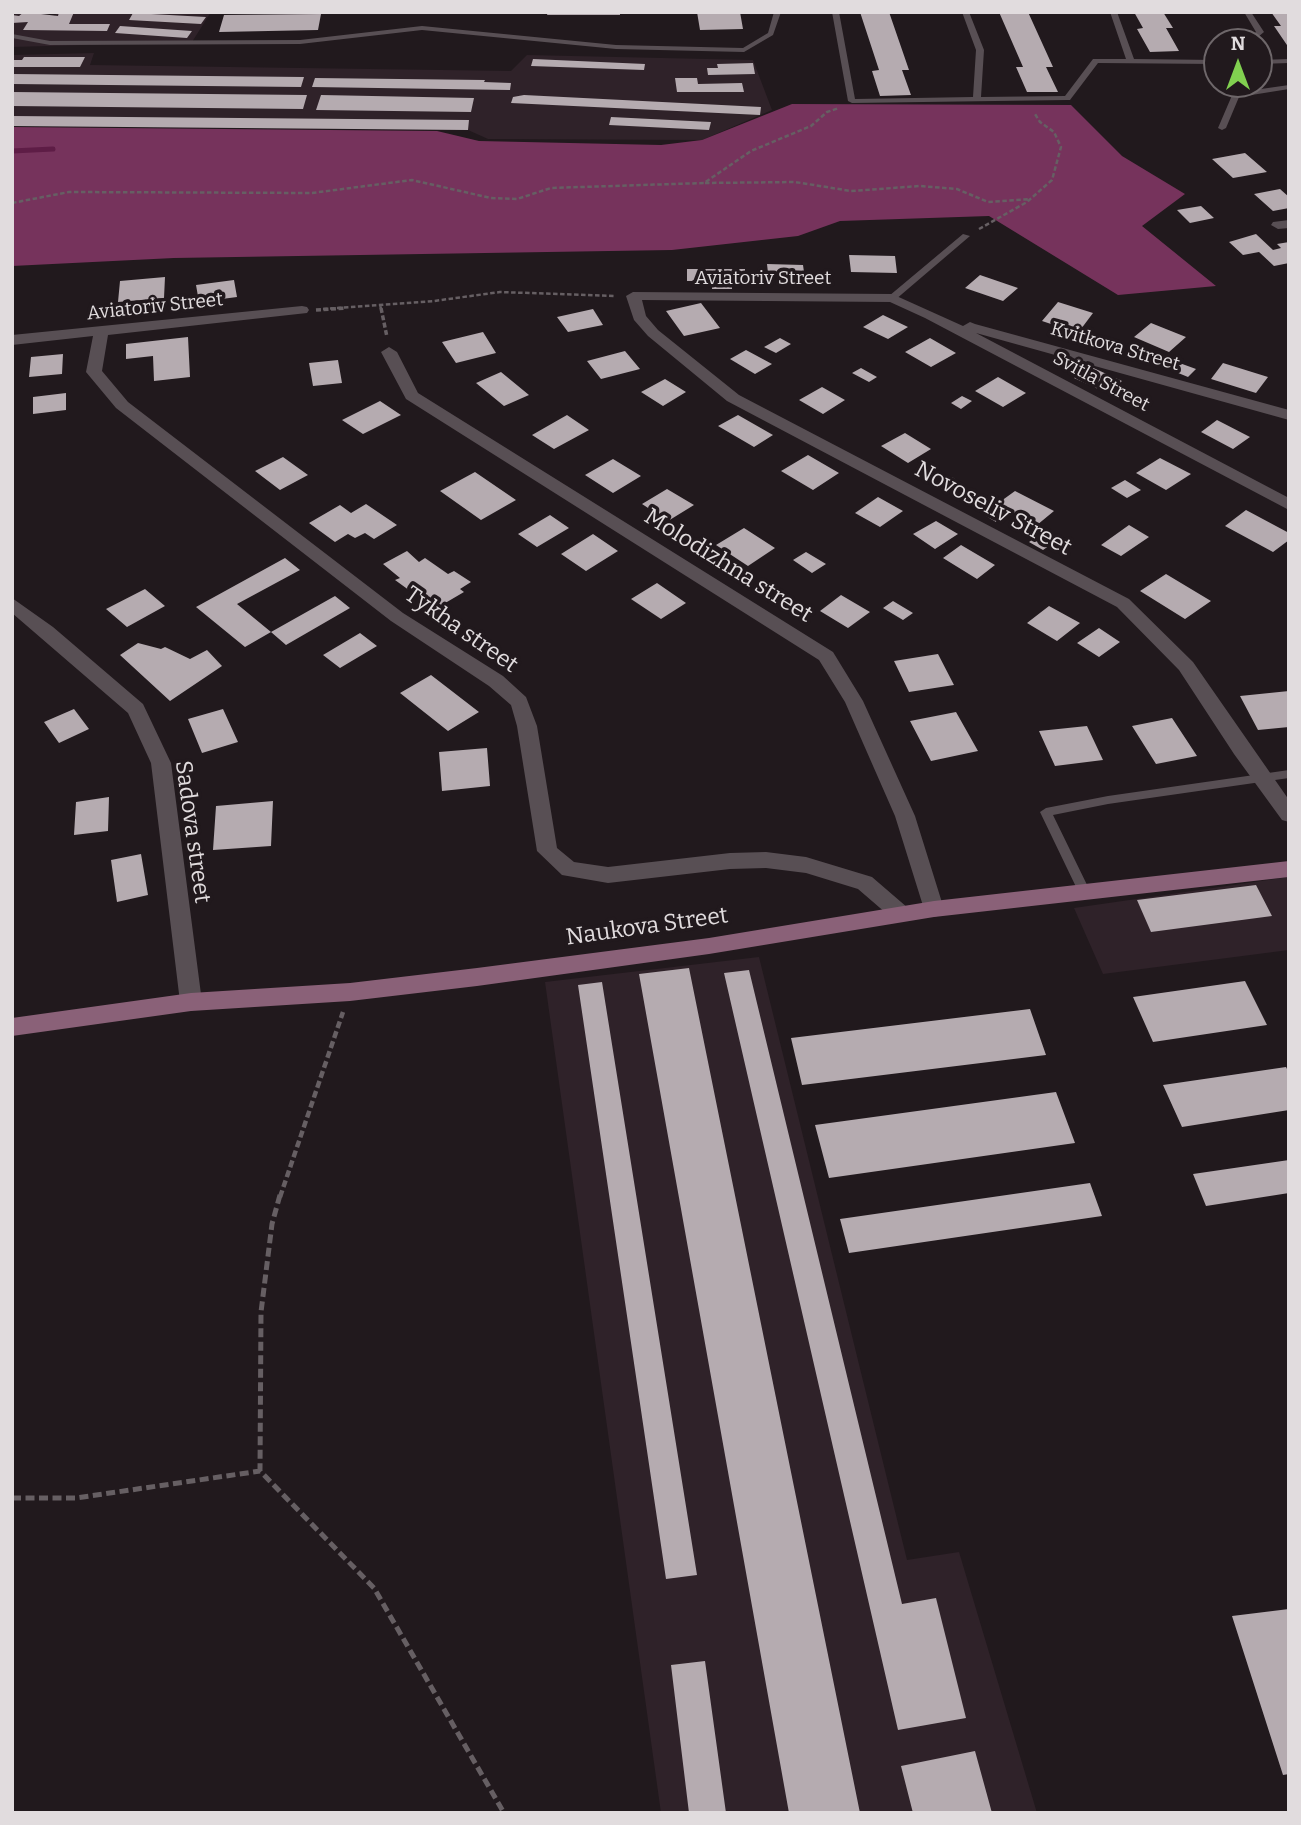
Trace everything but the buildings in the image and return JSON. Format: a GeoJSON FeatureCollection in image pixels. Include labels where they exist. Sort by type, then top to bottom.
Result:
{"type":"FeatureCollection","features":[{"type":"Feature","properties":{"kind":"street","name":"Aviatoriv Street"},"geometry":{"type":"LineString","coordinates":[[633,296],[892,298]]}},
{"type":"Feature","properties":{"kind":"street","name":"Novoseliv Street"},"geometry":{"type":"LineString","coordinates":[[633,296],[639,317],[653,333],[733,398],[1123,603],[1186,666],[1241,750],[1289,815]]}},
{"type":"Feature","properties":{"kind":"street","name":"Svitla Street"},"geometry":{"type":"LineString","coordinates":[[892,298],[1289,505]]}},
{"type":"Feature","properties":{"kind":"street","name":"Aviatoriv Street"},"geometry":{"type":"LineString","coordinates":[[12,340],[302,310]]}},
{"type":"Feature","properties":{"kind":"street","name":"Kvitkova Street"},"geometry":{"type":"LineString","coordinates":[[930,316],[1289,415]]}},
{"type":"Feature","properties":{"kind":"street","name":"Tykha street"},"geometry":{"type":"LineString","coordinates":[[101,332],[94,372],[122,405],[397,617],[496,681],[519,702],[527,726],[547,851],[569,869],[608,875],[730,861],[766,860],[806,865],[865,883],[901,914]]}},
{"type":"Feature","properties":{"kind":"street","name":"Molodizhna street"},"geometry":{"type":"LineString","coordinates":[[389,352],[412,396],[826,656],[854,701],[905,816],[934,909]]}},
{"type":"Feature","properties":{"kind":"street","name":"Sadova street"},"geometry":{"type":"LineString","coordinates":[[12,604],[136,709],[161,763],[191,1002]]}},
{"type":"Feature","properties":{"kind":"street","name":"Naukova Street"},"geometry":{"type":"LineString","coordinates":[[12,1027],[191,1002],[350,992],[709,946],[934,909],[1289,869]]}},
{"type":"Feature","properties":{"kind":"lane"},"geometry":{"type":"LineString","coordinates":[[12,36],[50,43],[300,42],[422,28],[616,47],[744,50],[771,34],[778,12]]}},
{"type":"Feature","properties":{"kind":"lane"},"geometry":{"type":"LineString","coordinates":[[835,12],[852,101],[1067,98],[1096,61],[1203,62]]}},
{"type":"Feature","properties":{"kind":"lane"},"geometry":{"type":"LineString","coordinates":[[965,12],[980,50],[977,100]]}},
{"type":"Feature","properties":{"kind":"lane"},"geometry":{"type":"LineString","coordinates":[[1113,12],[1131,62]]}},
{"type":"Feature","properties":{"kind":"lane"},"geometry":{"type":"LineString","coordinates":[[1247,12],[1257,28]]}},
{"type":"Feature","properties":{"kind":"lane"},"geometry":{"type":"LineString","coordinates":[[1222,128],[1237,95],[1289,87]]}},
{"type":"Feature","properties":{"kind":"lane"},"geometry":{"type":"LineString","coordinates":[[892,298],[966,236]]}},
{"type":"Feature","properties":{"kind":"lane"},"geometry":{"type":"LineString","coordinates":[[1084,891],[1046,812],[1289,774]]}},
{"type":"Feature","properties":{"kind":"path"},"geometry":{"type":"LineString","coordinates":[[704,183],[751,151],[811,126],[827,112],[867,101]]}},
{"type":"Feature","properties":{"kind":"path"},"geometry":{"type":"LineString","coordinates":[[966,236],[1031,199],[1052,180],[1061,147],[1054,132],[1040,122]]}},
{"type":"Feature","properties":{"kind":"path"},"geometry":{"type":"LineString","coordinates":[[12,203],[69,192],[312,193],[412,180],[491,198],[517,199],[551,188],[795,182],[851,191],[920,186],[957,189],[988,202],[1031,199]]}},
{"type":"Feature","properties":{"kind":"path"},"geometry":{"type":"LineString","coordinates":[[302,310],[434,301],[500,292],[633,296]]}},
{"type":"Feature","properties":{"kind":"path"},"geometry":{"type":"LineString","coordinates":[[380,304],[389,352]]}},
{"type":"Feature","properties":{"kind":"path"},"geometry":{"type":"LineString","coordinates":[[350,992],[289,1164],[272,1224],[261,1312],[260,1471],[374,1588],[504,1813]]}},
{"type":"Feature","properties":{"kind":"path"},"geometry":{"type":"LineString","coordinates":[[12,1499],[76,1498],[260,1471]]}},
{"type":"Feature","properties":{"kind":"shaded area"},"geometry":{"type":"Polygon","coordinates":[[[12,12],[55,16],[57,12],[211,12],[192,42],[12,47],[12,12]]]}},
{"type":"Feature","properties":{"kind":"shaded area"},"geometry":{"type":"Polygon","coordinates":[[[94,53],[90,65],[511,71],[527,55],[753,60],[772,110],[702,140],[488,139],[468,130],[12,126],[12,55],[94,53]]]}},
{"type":"Feature","properties":{"kind":"shaded area"},"geometry":{"type":"Polygon","coordinates":[[[792,104],[1071,105],[1122,156],[1185,194],[1142,226],[1216,286],[1118,295],[989,216],[840,221],[798,236],[672,250],[174,258],[12,266],[12,127],[437,131],[479,141],[661,145],[702,140],[792,104]]]}},
{"type":"Feature","properties":{"kind":"shaded area"},"geometry":{"type":"Polygon","coordinates":[[[1289,877],[1289,950],[1103,974],[1074,908],[1289,877]]]}},
{"type":"Feature","properties":{"kind":"shaded area"},"geometry":{"type":"Polygon","coordinates":[[[759,957],[907,1560],[959,1552],[1037,1813],[661,1813],[545,982],[759,957]]]}},
{"type":"Feature","properties":{"kind":"waterway"},"geometry":{"type":"LineString","coordinates":[[12,151],[53,149]]}}]}
